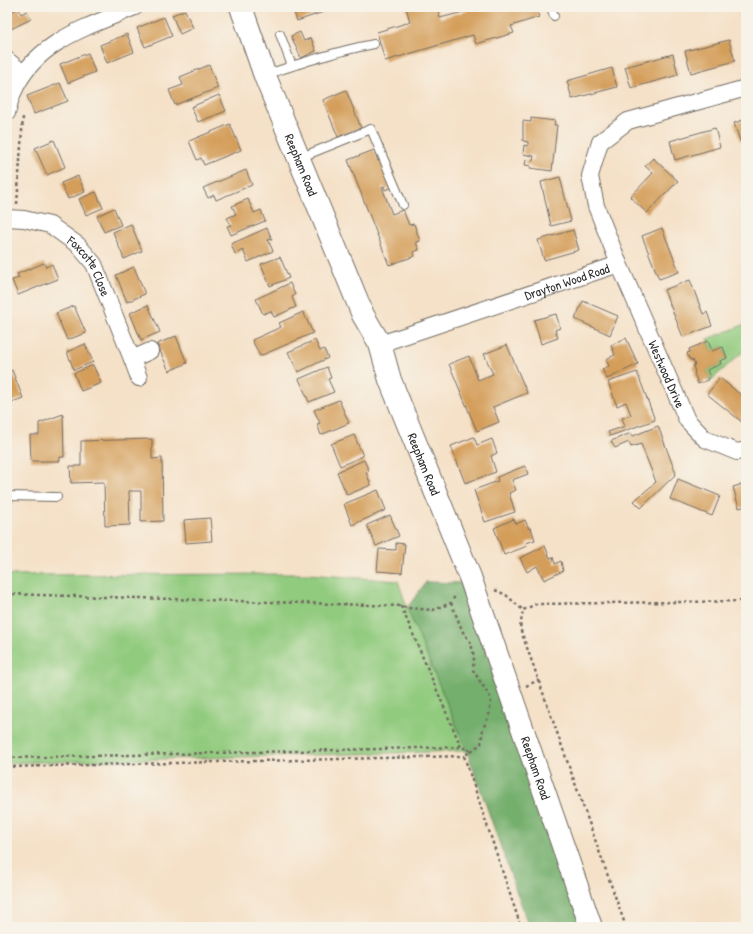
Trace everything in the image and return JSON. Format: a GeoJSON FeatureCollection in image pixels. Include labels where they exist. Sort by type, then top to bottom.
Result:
{"type":"FeatureCollection","features":[{"type":"Feature","properties":{"kind":"street"},"geometry":{"type":"LineString","coordinates":[[7,113],[12,93],[23,73],[49,47],[74,32],[135,7]]}},
{"type":"Feature","properties":{"kind":"street","name":"Reepham Road"},"geometry":{"type":"LineString","coordinates":[[241,7],[264,76],[363,315],[380,344],[390,380],[470,577],[591,927]]}},
{"type":"Feature","properties":{"kind":"street"},"geometry":{"type":"LineString","coordinates":[[7,60],[23,73]]}},
{"type":"Feature","properties":{"kind":"street","name":"Drayton Wood Road"},"geometry":{"type":"LineString","coordinates":[[380,344],[619,264],[596,206],[590,176],[600,142],[628,121],[746,88]]}},
{"type":"Feature","properties":{"kind":"street","name":"Foxcotte Close"},"geometry":{"type":"LineString","coordinates":[[12,212],[24,219],[50,225],[78,245],[94,264],[139,378]]}},
{"type":"Feature","properties":{"kind":"street","name":"Westwood Drive"},"geometry":{"type":"LineString","coordinates":[[619,264],[687,420],[705,439],[736,452],[746,450]]}},
{"type":"Feature","properties":{"kind":"street"},"geometry":{"type":"LineString","coordinates":[[132,359],[150,351]]}},
{"type":"Feature","properties":{"kind":"lane"},"geometry":{"type":"LineString","coordinates":[[552,7],[554,16]]}},
{"type":"Feature","properties":{"kind":"lane"},"geometry":{"type":"LineString","coordinates":[[280,34],[292,66]]}},
{"type":"Feature","properties":{"kind":"lane"},"geometry":{"type":"LineString","coordinates":[[264,76],[351,48],[374,44]]}},
{"type":"Feature","properties":{"kind":"lane"},"geometry":{"type":"LineString","coordinates":[[298,158],[371,129],[403,205]]}},
{"type":"Feature","properties":{"kind":"lane"},"geometry":{"type":"LineString","coordinates":[[7,496],[57,497]]}},
{"type":"Feature","properties":{"kind":"path"},"geometry":{"type":"LineString","coordinates":[[12,212],[23,116]]}},
{"type":"Feature","properties":{"kind":"path"},"geometry":{"type":"LineString","coordinates":[[7,594],[401,606],[407,608],[433,610],[451,603],[458,591],[470,577],[506,595],[523,610]]}},
{"type":"Feature","properties":{"kind":"path"},"geometry":{"type":"LineString","coordinates":[[523,610],[536,604],[746,600]]}},
{"type":"Feature","properties":{"kind":"path"},"geometry":{"type":"LineString","coordinates":[[7,767],[464,756],[481,744],[483,729],[489,715],[491,702],[490,697],[473,670],[474,657],[471,644],[463,632],[451,603]]}},
{"type":"Feature","properties":{"kind":"path"},"geometry":{"type":"LineString","coordinates":[[401,606],[461,747]]}},
{"type":"Feature","properties":{"kind":"path"},"geometry":{"type":"LineString","coordinates":[[523,610],[520,628],[626,927]]}},
{"type":"Feature","properties":{"kind":"path"},"geometry":{"type":"LineString","coordinates":[[7,758],[461,747],[472,751]]}},
{"type":"Feature","properties":{"kind":"path"},"geometry":{"type":"LineString","coordinates":[[464,756],[521,927]]}},
{"type":"Feature","properties":{"kind":"green space"},"geometry":{"type":"Polygon","coordinates":[[[746,324],[746,349],[709,382],[708,378],[710,377],[707,370],[721,364],[720,361],[727,358],[723,347],[712,351],[708,339],[746,324]]]}},
{"type":"Feature","properties":{"kind":"green space"},"geometry":{"type":"Polygon","coordinates":[[[308,574],[398,581],[407,608],[467,751],[7,763],[7,575],[308,574]]]}},
{"type":"Feature","properties":{"kind":"green space"},"geometry":{"type":"Polygon","coordinates":[[[426,582],[463,583],[583,927],[529,927],[467,751],[407,608],[426,582]]]}},
{"type":"Feature","properties":{"kind":"building"},"geometry":{"type":"Polygon","coordinates":[[[292,7],[338,7],[297,21],[292,7]]]}},
{"type":"Feature","properties":{"kind":"building"},"geometry":{"type":"Polygon","coordinates":[[[406,7],[437,7],[440,18],[467,11],[466,7],[536,7],[539,17],[511,26],[514,33],[476,44],[473,35],[385,61],[377,32],[410,22],[406,7]]]}},
{"type":"Feature","properties":{"kind":"building"},"geometry":{"type":"Polygon","coordinates":[[[19,8],[21,14],[27,11],[31,19],[7,31],[7,14],[19,8]]]}},
{"type":"Feature","properties":{"kind":"building"},"geometry":{"type":"Polygon","coordinates":[[[185,10],[193,28],[180,34],[172,15],[185,10]]]}},
{"type":"Feature","properties":{"kind":"building"},"geometry":{"type":"Polygon","coordinates":[[[164,17],[172,36],[145,47],[137,28],[164,17]]]}},
{"type":"Feature","properties":{"kind":"building"},"geometry":{"type":"Polygon","coordinates":[[[300,32],[304,41],[311,38],[316,51],[301,58],[291,36],[300,32]]]}},
{"type":"Feature","properties":{"kind":"building"},"geometry":{"type":"Polygon","coordinates":[[[127,34],[134,52],[107,63],[100,45],[127,34]]]}},
{"type":"Feature","properties":{"kind":"building"},"geometry":{"type":"Polygon","coordinates":[[[729,40],[735,61],[691,73],[685,51],[729,40]]]}},
{"type":"Feature","properties":{"kind":"building"},"geometry":{"type":"Polygon","coordinates":[[[88,53],[95,72],[68,83],[60,64],[88,53]]]}},
{"type":"Feature","properties":{"kind":"building"},"geometry":{"type":"Polygon","coordinates":[[[673,54],[678,75],[631,88],[625,67],[673,54]]]}},
{"type":"Feature","properties":{"kind":"building"},"geometry":{"type":"Polygon","coordinates":[[[209,65],[218,88],[175,105],[169,90],[183,85],[180,77],[209,65]]]}},
{"type":"Feature","properties":{"kind":"building"},"geometry":{"type":"Polygon","coordinates":[[[612,68],[617,87],[572,99],[567,81],[612,68]]]}},
{"type":"Feature","properties":{"kind":"building"},"geometry":{"type":"Polygon","coordinates":[[[60,83],[68,101],[34,114],[27,96],[60,83]]]}},
{"type":"Feature","properties":{"kind":"building"},"geometry":{"type":"Polygon","coordinates":[[[346,90],[361,128],[338,137],[323,100],[346,90]]]}},
{"type":"Feature","properties":{"kind":"building"},"geometry":{"type":"Polygon","coordinates":[[[219,95],[226,111],[198,122],[191,107],[219,95]]]}},
{"type":"Feature","properties":{"kind":"building"},"geometry":{"type":"Polygon","coordinates":[[[531,118],[555,121],[554,125],[557,125],[552,171],[530,168],[531,166],[525,165],[526,160],[533,161],[534,156],[523,154],[524,145],[528,146],[528,142],[523,141],[523,121],[531,122],[531,118]]]}},
{"type":"Feature","properties":{"kind":"building"},"geometry":{"type":"Polygon","coordinates":[[[746,119],[746,140],[740,141],[734,123],[746,119]]]}},
{"type":"Feature","properties":{"kind":"building"},"geometry":{"type":"Polygon","coordinates":[[[230,124],[241,150],[204,165],[201,158],[197,160],[189,141],[230,124]]]}},
{"type":"Feature","properties":{"kind":"building"},"geometry":{"type":"Polygon","coordinates":[[[715,128],[720,147],[675,160],[670,141],[715,128]]]}},
{"type":"Feature","properties":{"kind":"building"},"geometry":{"type":"Polygon","coordinates":[[[54,140],[65,167],[47,175],[35,148],[54,140]]]}},
{"type":"Feature","properties":{"kind":"building"},"geometry":{"type":"Polygon","coordinates":[[[374,150],[378,161],[382,159],[393,187],[385,190],[384,186],[382,187],[392,214],[403,210],[409,225],[414,224],[420,241],[416,242],[419,250],[413,252],[415,256],[389,265],[348,160],[374,150]]]}},
{"type":"Feature","properties":{"kind":"building"},"geometry":{"type":"Polygon","coordinates":[[[653,158],[678,181],[647,213],[630,197],[653,173],[645,166],[653,158]]]}},
{"type":"Feature","properties":{"kind":"building"},"geometry":{"type":"Polygon","coordinates":[[[246,170],[252,185],[216,200],[214,195],[208,198],[203,188],[246,170]]]}},
{"type":"Feature","properties":{"kind":"building"},"geometry":{"type":"Polygon","coordinates":[[[78,176],[85,192],[68,199],[61,183],[78,176]]]}},
{"type":"Feature","properties":{"kind":"building"},"geometry":{"type":"Polygon","coordinates":[[[560,177],[571,221],[551,226],[541,182],[560,177]]]}},
{"type":"Feature","properties":{"kind":"building"},"geometry":{"type":"Polygon","coordinates":[[[96,192],[103,208],[86,215],[79,199],[96,192]]]}},
{"type":"Feature","properties":{"kind":"building"},"geometry":{"type":"Polygon","coordinates":[[[248,199],[254,213],[261,210],[265,221],[231,235],[227,226],[231,225],[227,218],[236,214],[232,206],[248,199]]]}},
{"type":"Feature","properties":{"kind":"building"},"geometry":{"type":"Polygon","coordinates":[[[114,208],[121,225],[104,232],[97,216],[114,208]]]}},
{"type":"Feature","properties":{"kind":"building"},"geometry":{"type":"Polygon","coordinates":[[[131,224],[142,251],[124,259],[113,232],[131,224]]]}},
{"type":"Feature","properties":{"kind":"building"},"geometry":{"type":"Polygon","coordinates":[[[267,228],[272,239],[268,240],[273,251],[248,262],[243,250],[235,254],[231,244],[267,228]]]}},
{"type":"Feature","properties":{"kind":"building"},"geometry":{"type":"Polygon","coordinates":[[[662,228],[679,272],[659,279],[642,236],[662,228]]]}},
{"type":"Feature","properties":{"kind":"building"},"geometry":{"type":"Polygon","coordinates":[[[573,230],[579,250],[544,260],[538,240],[573,230]]]}},
{"type":"Feature","properties":{"kind":"building"},"geometry":{"type":"Polygon","coordinates":[[[280,257],[289,278],[270,286],[261,264],[280,257]]]}},
{"type":"Feature","properties":{"kind":"building"},"geometry":{"type":"Polygon","coordinates":[[[44,263],[46,267],[52,264],[58,279],[18,295],[12,280],[19,278],[17,274],[44,263]]]}},
{"type":"Feature","properties":{"kind":"building"},"geometry":{"type":"Polygon","coordinates":[[[134,267],[145,294],[127,302],[116,275],[134,267]]]}},
{"type":"Feature","properties":{"kind":"building"},"geometry":{"type":"Polygon","coordinates":[[[690,280],[703,314],[707,312],[712,326],[683,337],[664,290],[690,280]]]}},
{"type":"Feature","properties":{"kind":"building"},"geometry":{"type":"Polygon","coordinates":[[[290,283],[295,295],[292,297],[296,307],[274,317],[271,311],[263,314],[256,299],[290,283]]]}},
{"type":"Feature","properties":{"kind":"building"},"geometry":{"type":"Polygon","coordinates":[[[583,301],[618,316],[610,335],[575,319],[583,301]]]}},
{"type":"Feature","properties":{"kind":"building"},"geometry":{"type":"Polygon","coordinates":[[[148,305],[160,332],[141,340],[130,313],[148,305]]]}},
{"type":"Feature","properties":{"kind":"building"},"geometry":{"type":"Polygon","coordinates":[[[74,306],[86,333],[67,340],[56,313],[74,306]]]}},
{"type":"Feature","properties":{"kind":"building"},"geometry":{"type":"Polygon","coordinates":[[[303,312],[313,333],[260,356],[252,340],[281,327],[279,323],[303,312]]]}},
{"type":"Feature","properties":{"kind":"building"},"geometry":{"type":"Polygon","coordinates":[[[556,314],[560,328],[555,330],[558,338],[541,344],[534,320],[556,314]]]}},
{"type":"Feature","properties":{"kind":"building"},"geometry":{"type":"Polygon","coordinates":[[[176,336],[187,363],[169,371],[157,344],[176,336]]]}},
{"type":"Feature","properties":{"kind":"building"},"geometry":{"type":"Polygon","coordinates":[[[626,338],[638,364],[607,379],[602,369],[609,366],[606,359],[615,355],[611,345],[626,338]]]}},
{"type":"Feature","properties":{"kind":"building"},"geometry":{"type":"Polygon","coordinates":[[[315,340],[320,351],[324,349],[328,358],[298,372],[288,352],[315,340]]]}},
{"type":"Feature","properties":{"kind":"building"},"geometry":{"type":"Polygon","coordinates":[[[708,341],[712,351],[723,347],[727,358],[720,361],[721,364],[707,370],[710,377],[708,380],[698,384],[694,373],[693,366],[695,365],[693,360],[691,361],[690,358],[689,359],[687,353],[690,352],[689,349],[708,341]]]}},
{"type":"Feature","properties":{"kind":"building"},"geometry":{"type":"Polygon","coordinates":[[[85,344],[93,362],[74,370],[67,352],[85,344]]]}},
{"type":"Feature","properties":{"kind":"building"},"geometry":{"type":"Polygon","coordinates":[[[507,345],[527,393],[493,407],[499,422],[477,431],[449,364],[469,356],[478,380],[493,374],[484,354],[507,345]]]}},
{"type":"Feature","properties":{"kind":"building"},"geometry":{"type":"Polygon","coordinates":[[[93,365],[101,383],[81,391],[74,373],[93,365]]]}},
{"type":"Feature","properties":{"kind":"building"},"geometry":{"type":"Polygon","coordinates":[[[327,367],[331,378],[328,379],[334,392],[309,402],[299,379],[327,367]]]}},
{"type":"Feature","properties":{"kind":"building"},"geometry":{"type":"Polygon","coordinates":[[[12,370],[23,398],[7,404],[7,372],[12,370]]]}},
{"type":"Feature","properties":{"kind":"building"},"geometry":{"type":"Polygon","coordinates":[[[637,372],[655,420],[610,436],[608,432],[625,426],[622,418],[631,415],[626,402],[617,406],[608,382],[637,372]]]}},
{"type":"Feature","properties":{"kind":"building"},"geometry":{"type":"Polygon","coordinates":[[[720,378],[746,399],[746,417],[742,422],[707,394],[720,378]]]}},
{"type":"Feature","properties":{"kind":"building"},"geometry":{"type":"Polygon","coordinates":[[[339,400],[349,423],[321,435],[317,424],[320,423],[314,410],[339,400]]]}},
{"type":"Feature","properties":{"kind":"building"},"geometry":{"type":"Polygon","coordinates":[[[63,414],[64,457],[60,457],[60,461],[31,461],[30,435],[39,435],[39,423],[63,414]]]}},
{"type":"Feature","properties":{"kind":"building"},"geometry":{"type":"Polygon","coordinates":[[[658,426],[676,474],[641,508],[634,501],[656,482],[641,444],[631,447],[629,442],[615,448],[611,441],[631,433],[633,436],[658,426]]]}},
{"type":"Feature","properties":{"kind":"building"},"geometry":{"type":"Polygon","coordinates":[[[354,435],[363,456],[340,466],[331,444],[354,435]]]}},
{"type":"Feature","properties":{"kind":"building"},"geometry":{"type":"Polygon","coordinates":[[[474,437],[477,445],[492,439],[497,453],[491,456],[496,472],[465,483],[451,446],[474,437]]]}},
{"type":"Feature","properties":{"kind":"building"},"geometry":{"type":"Polygon","coordinates":[[[152,439],[152,459],[162,458],[163,521],[141,522],[141,491],[129,491],[130,525],[105,526],[104,482],[71,483],[70,466],[81,466],[81,441],[152,439]]]}},
{"type":"Feature","properties":{"kind":"building"},"geometry":{"type":"Polygon","coordinates":[[[364,460],[369,471],[366,472],[371,485],[347,495],[337,472],[364,460]]]}},
{"type":"Feature","properties":{"kind":"building"},"geometry":{"type":"Polygon","coordinates":[[[525,466],[528,474],[512,480],[516,490],[509,493],[515,512],[485,522],[474,490],[498,481],[497,477],[525,466]]]}},
{"type":"Feature","properties":{"kind":"building"},"geometry":{"type":"Polygon","coordinates":[[[678,479],[720,496],[712,516],[670,499],[678,479]]]}},
{"type":"Feature","properties":{"kind":"building"},"geometry":{"type":"Polygon","coordinates":[[[746,483],[746,506],[739,508],[733,487],[746,483]]]}},
{"type":"Feature","properties":{"kind":"building"},"geometry":{"type":"Polygon","coordinates":[[[378,490],[386,510],[352,525],[344,504],[378,490]]]}},
{"type":"Feature","properties":{"kind":"building"},"geometry":{"type":"Polygon","coordinates":[[[390,515],[399,536],[376,546],[367,525],[390,515]]]}},
{"type":"Feature","properties":{"kind":"building"},"geometry":{"type":"Polygon","coordinates":[[[210,518],[212,541],[186,543],[184,520],[210,518]]]}},
{"type":"Feature","properties":{"kind":"building"},"geometry":{"type":"Polygon","coordinates":[[[514,519],[516,524],[525,520],[529,529],[531,528],[535,540],[526,543],[527,546],[504,555],[494,528],[514,519]]]}},
{"type":"Feature","properties":{"kind":"building"},"geometry":{"type":"Polygon","coordinates":[[[396,543],[405,544],[402,573],[377,571],[379,549],[396,550],[396,543]]]}},
{"type":"Feature","properties":{"kind":"building"},"geometry":{"type":"Polygon","coordinates":[[[545,546],[550,558],[553,557],[555,564],[561,561],[563,571],[544,580],[537,566],[527,572],[520,558],[545,546]]]}}]}
